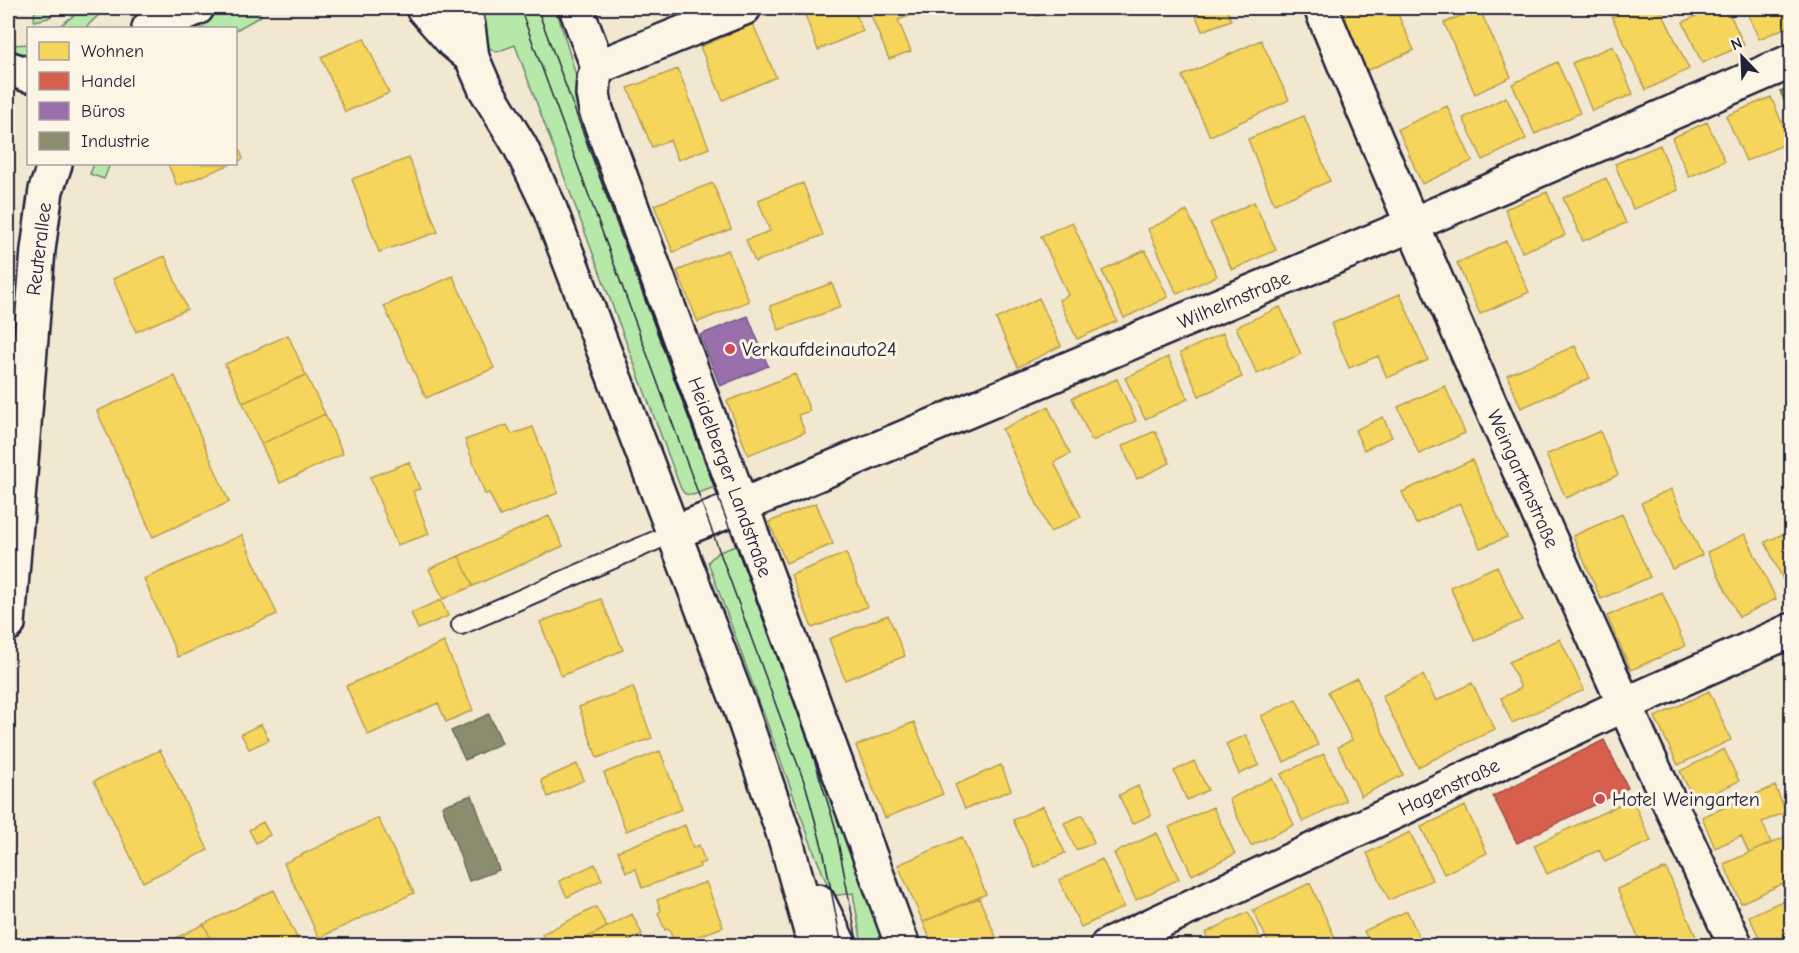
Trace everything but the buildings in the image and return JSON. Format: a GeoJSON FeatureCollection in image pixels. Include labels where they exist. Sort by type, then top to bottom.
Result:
{"type":"FeatureCollection","features":[{"type":"Feature","properties":{"kind":"street"},"geometry":{"type":"LineString","coordinates":[[141,27],[153,8]]}},
{"type":"Feature","properties":{"kind":"street"},"geometry":{"type":"LineString","coordinates":[[152,27],[198,8]]}},
{"type":"Feature","properties":{"kind":"street"},"geometry":{"type":"LineString","coordinates":[[423,8],[453,42],[472,58]]}},
{"type":"Feature","properties":{"kind":"street"},"geometry":{"type":"LineString","coordinates":[[464,8],[472,58],[485,88],[519,146],[548,204],[740,707],[786,841],[815,945]]}},
{"type":"Feature","properties":{"kind":"street","name":"Heidelberger Landstraße"},"geometry":{"type":"LineString","coordinates":[[576,8],[598,67],[593,94],[596,110],[903,945]]}},
{"type":"Feature","properties":{"kind":"street"},"geometry":{"type":"LineString","coordinates":[[598,67],[744,8]]}},
{"type":"Feature","properties":{"kind":"street","name":"Weingartenstraße"},"geometry":{"type":"LineString","coordinates":[[1321,8],[1411,225],[1624,705],[1736,945]]}},
{"type":"Feature","properties":{"kind":"street","name":"Wilhelmstraße"},"geometry":{"type":"LineString","coordinates":[[673,533],[1411,225],[1791,61]]}},
{"type":"Feature","properties":{"kind":"street"},"geometry":{"type":"LineString","coordinates":[[8,68],[27,75]]}},
{"type":"Feature","properties":{"kind":"street","name":"Reuterallee"},"geometry":{"type":"LineString","coordinates":[[8,616],[38,250],[46,190],[55,165]]}},
{"type":"Feature","properties":{"kind":"street","name":"Hagenstraße"},"geometry":{"type":"LineString","coordinates":[[1107,945],[1791,630]]}},
{"type":"Feature","properties":{"kind":"street"},"geometry":{"type":"LineString","coordinates":[[786,841],[840,945]]}},
{"type":"Feature","properties":{"kind":"lane"},"geometry":{"type":"LineString","coordinates":[[461,625],[673,533]]}},
{"type":"Feature","properties":{"kind":"green space"},"geometry":{"type":"Polygon","coordinates":[[[35,8],[63,8],[48,18],[34,21],[35,8]]]}},
{"type":"Feature","properties":{"kind":"green space"},"geometry":{"type":"Polygon","coordinates":[[[84,8],[106,8],[86,27],[58,27],[84,8]]]}},
{"type":"Feature","properties":{"kind":"green space"},"geometry":{"type":"Polygon","coordinates":[[[223,8],[256,8],[261,16],[237,29],[237,27],[197,27],[223,8]]]}},
{"type":"Feature","properties":{"kind":"green space"},"geometry":{"type":"Polygon","coordinates":[[[474,8],[556,8],[584,103],[720,485],[693,495],[685,494],[681,489],[515,45],[497,52],[489,48],[474,8]]]}},
{"type":"Feature","properties":{"kind":"green space"},"geometry":{"type":"Polygon","coordinates":[[[27,44],[27,54],[12,52],[12,45],[27,44]]]}},
{"type":"Feature","properties":{"kind":"green space"},"geometry":{"type":"Polygon","coordinates":[[[94,165],[110,165],[104,179],[90,174],[94,165]]]}},
{"type":"Feature","properties":{"kind":"green space"},"geometry":{"type":"Polygon","coordinates":[[[741,544],[895,945],[862,945],[853,893],[832,896],[816,857],[708,562],[717,553],[741,544]]]}},
{"type":"Feature","properties":{"kind":"tram line"},"geometry":{"type":"LineString","coordinates":[[520,8],[806,787],[824,854],[842,946]]}},
{"type":"Feature","properties":{"kind":"tram line"},"geometry":{"type":"LineString","coordinates":[[537,8],[809,743],[835,826],[858,946]]}},
{"type":"Feature","properties":{"kind":"place","name":"Verkaufdeinauto24"},"geometry":{"type":"Point","coordinates":[730,349]}},
{"type":"Feature","properties":{"kind":"place","name":"Hotel Weingarten"},"geometry":{"type":"Point","coordinates":[1600,799]}}]}
